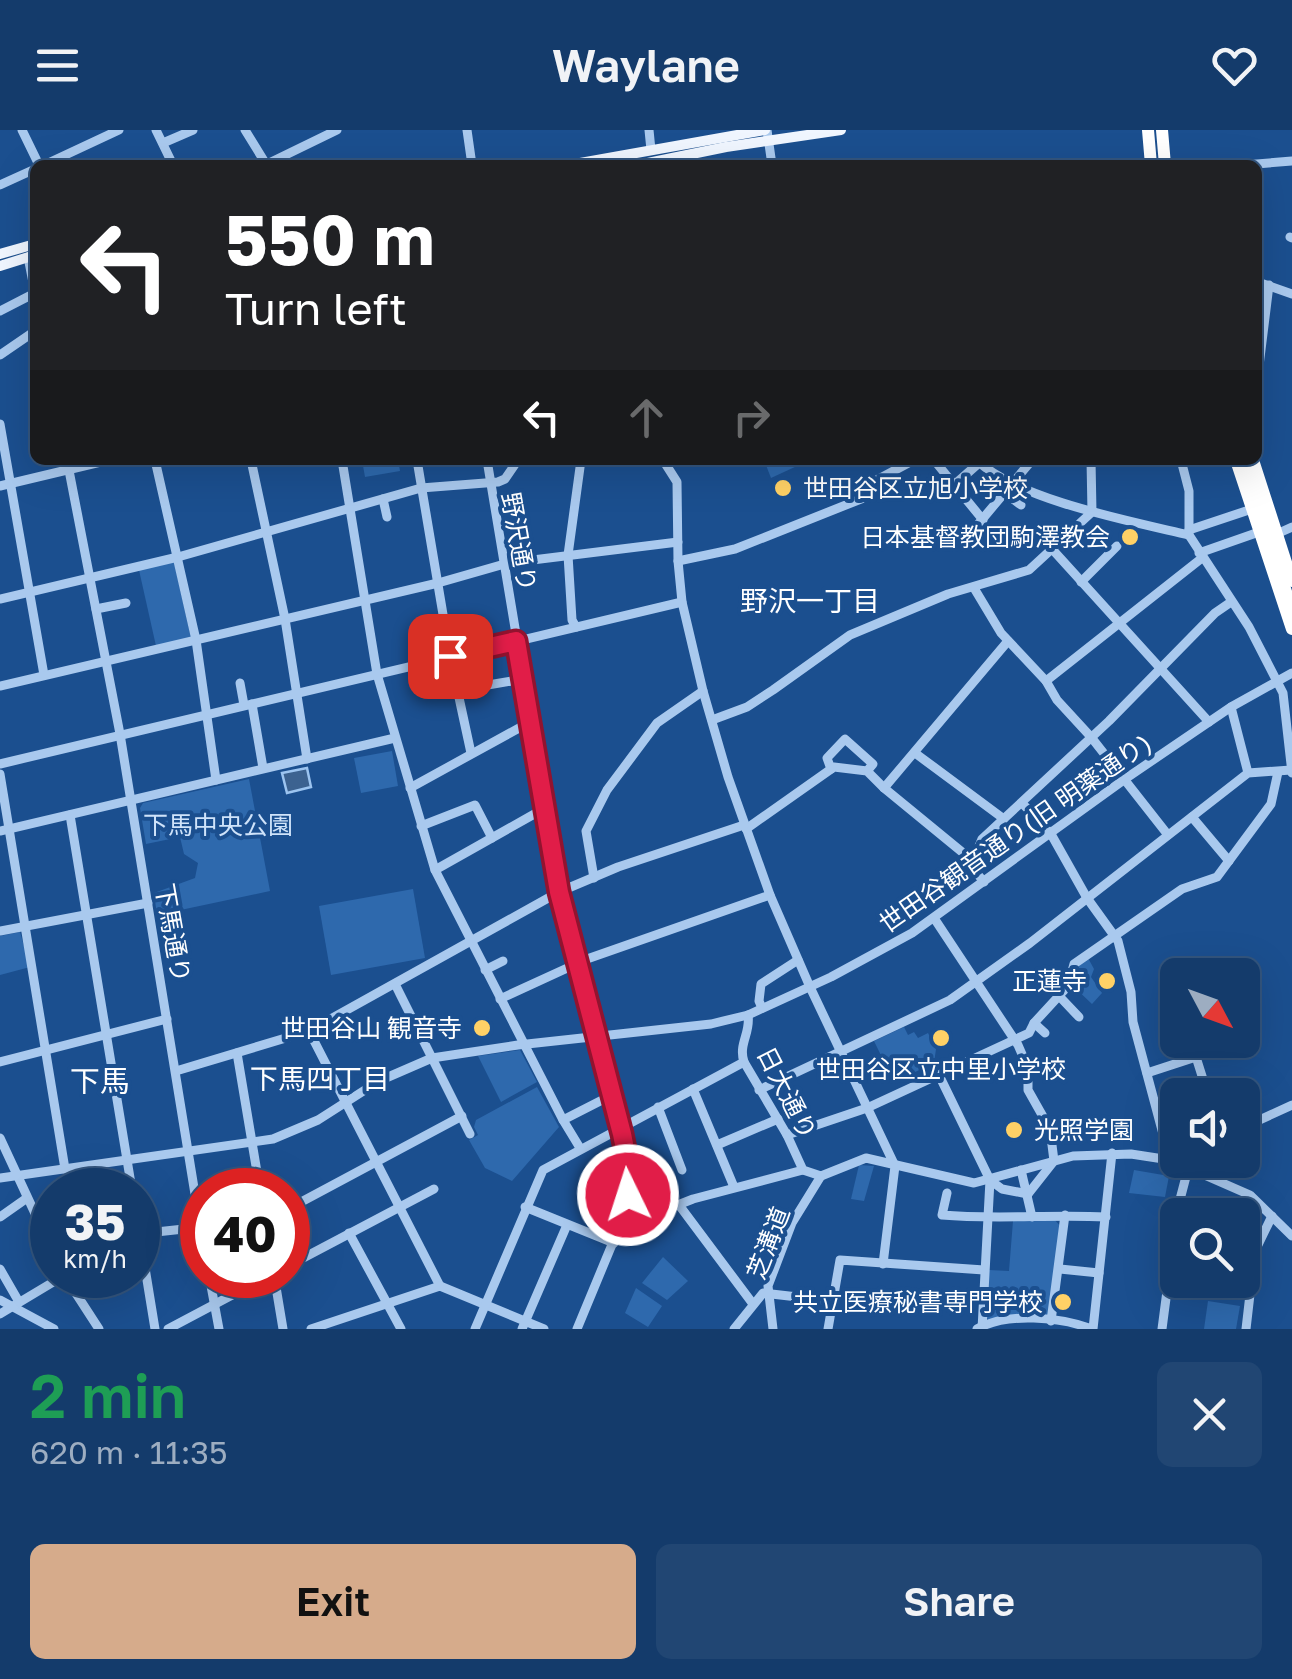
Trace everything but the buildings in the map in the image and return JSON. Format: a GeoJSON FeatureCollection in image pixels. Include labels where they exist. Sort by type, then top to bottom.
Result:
{"type":"FeatureCollection","features":[{"type":"Feature","properties":{"kind":"highway"},"geometry":{"type":"LineString","coordinates":[[1150,130],[1153,160]]}},
{"type":"Feature","properties":{"kind":"highway"},"geometry":{"type":"LineString","coordinates":[[1165,130],[1168,160]]}},
{"type":"Feature","properties":{"kind":"highway"},"geometry":{"type":"LineString","coordinates":[[1240,465],[1292,629]]}},
{"type":"Feature","properties":{"kind":"highway"},"geometry":{"type":"LineString","coordinates":[[1241,465],[1292,610]]}},
{"type":"Feature","properties":{"kind":"highway"},"geometry":{"type":"LineString","coordinates":[[1257,465],[1286,530],[1292,566]]}},
{"type":"Feature","properties":{"kind":"highway"},"geometry":{"type":"LineString","coordinates":[[1257,465],[1292,582]]}},
{"type":"Feature","properties":{"kind":"main road"},"geometry":{"type":"LineString","coordinates":[[596,160],[767,134],[841,130]]}},
{"type":"Feature","properties":{"kind":"main road"},"geometry":{"type":"LineString","coordinates":[[662,160],[767,134]]}},
{"type":"Feature","properties":{"kind":"main road"},"geometry":{"type":"LineString","coordinates":[[0,254],[30,245]]}},
{"type":"Feature","properties":{"kind":"main road"},"geometry":{"type":"LineString","coordinates":[[0,266],[30,257]]}},
{"type":"Feature","properties":{"kind":"street"},"geometry":{"type":"LineString","coordinates":[[22,130],[36,160]]}},
{"type":"Feature","properties":{"kind":"street"},"geometry":{"type":"LineString","coordinates":[[88,130],[93,142]]}},
{"type":"Feature","properties":{"kind":"street"},"geometry":{"type":"LineString","coordinates":[[52,160],[119,130]]}},
{"type":"Feature","properties":{"kind":"street"},"geometry":{"type":"LineString","coordinates":[[156,130],[170,160]]}},
{"type":"Feature","properties":{"kind":"street"},"geometry":{"type":"LineString","coordinates":[[163,144],[193,130]]}},
{"type":"Feature","properties":{"kind":"street"},"geometry":{"type":"LineString","coordinates":[[245,130],[262,160]]}},
{"type":"Feature","properties":{"kind":"street"},"geometry":{"type":"LineString","coordinates":[[275,160],[337,130]]}},
{"type":"Feature","properties":{"kind":"street"},"geometry":{"type":"LineString","coordinates":[[468,130],[471,160]]}},
{"type":"Feature","properties":{"kind":"street"},"geometry":{"type":"LineString","coordinates":[[650,130],[651,150]]}},
{"type":"Feature","properties":{"kind":"street"},"geometry":{"type":"LineString","coordinates":[[767,134],[771,160]]}},
{"type":"Feature","properties":{"kind":"street"},"geometry":{"type":"LineString","coordinates":[[1262,163],[1292,160]]}},
{"type":"Feature","properties":{"kind":"street"},"geometry":{"type":"LineString","coordinates":[[0,185],[30,170]]}},
{"type":"Feature","properties":{"kind":"street"},"geometry":{"type":"LineString","coordinates":[[1262,283],[1292,294]]}},
{"type":"Feature","properties":{"kind":"street"},"geometry":{"type":"LineString","coordinates":[[1262,327],[1269,285]]}},
{"type":"Feature","properties":{"kind":"street"},"geometry":{"type":"LineString","coordinates":[[0,312],[30,296]]}},
{"type":"Feature","properties":{"kind":"street"},"geometry":{"type":"LineString","coordinates":[[0,355],[30,334]]}},
{"type":"Feature","properties":{"kind":"street"},"geometry":{"type":"LineString","coordinates":[[0,424],[6,484],[24,550],[44,675]]}},
{"type":"Feature","properties":{"kind":"street"},"geometry":{"type":"LineString","coordinates":[[6,484],[68,465]]}},
{"type":"Feature","properties":{"kind":"street","name":"下馬通り"},"geometry":{"type":"LineString","coordinates":[[68,465],[120,734],[192,1168]]}},
{"type":"Feature","properties":{"kind":"street"},"geometry":{"type":"LineString","coordinates":[[156,465],[196,640],[216,780]]}},
{"type":"Feature","properties":{"kind":"street"},"geometry":{"type":"LineString","coordinates":[[251,465],[285,619],[307,759]]}},
{"type":"Feature","properties":{"kind":"street"},"geometry":{"type":"LineString","coordinates":[[343,465],[378,674],[434,870],[580,1148]]}},
{"type":"Feature","properties":{"kind":"street"},"geometry":{"type":"LineString","coordinates":[[417,465],[471,753]]}},
{"type":"Feature","properties":{"kind":"street","name":"野沢通り"},"geometry":{"type":"LineString","coordinates":[[487,465],[559,892],[621,1127],[629,1184],[614,1244],[578,1329]]}},
{"type":"Feature","properties":{"kind":"street"},"geometry":{"type":"LineString","coordinates":[[0,599],[178,556],[421,488],[506,479],[515,465]]}},
{"type":"Feature","properties":{"kind":"street"},"geometry":{"type":"LineString","coordinates":[[576,627],[572,620],[568,555],[580,465]]}},
{"type":"Feature","properties":{"kind":"street"},"geometry":{"type":"LineString","coordinates":[[667,465],[676,478],[678,490],[682,602],[702,691],[745,827],[798,960],[894,1166],[883,1264]]}},
{"type":"Feature","properties":{"kind":"street"},"geometry":{"type":"LineString","coordinates":[[678,562],[735,549],[861,498],[858,490],[905,465]]}},
{"type":"Feature","properties":{"kind":"street"},"geometry":{"type":"LineString","coordinates":[[938,465],[983,520]]}},
{"type":"Feature","properties":{"kind":"street"},"geometry":{"type":"LineString","coordinates":[[954,485],[975,465]]}},
{"type":"Feature","properties":{"kind":"street"},"geometry":{"type":"LineString","coordinates":[[981,465],[1013,483],[1092,512],[1189,532],[1252,509]]}},
{"type":"Feature","properties":{"kind":"street"},"geometry":{"type":"LineString","coordinates":[[969,534],[1028,465]]}},
{"type":"Feature","properties":{"kind":"street"},"geometry":{"type":"LineString","coordinates":[[712,720],[747,707],[850,635],[948,594],[1029,570],[1092,512],[1091,465]]}},
{"type":"Feature","properties":{"kind":"street"},"geometry":{"type":"LineString","coordinates":[[759,1090],[950,1000],[1248,773],[1291,772],[1286,708],[1277,680],[1189,532],[1190,491],[1182,465]]}},
{"type":"Feature","properties":{"kind":"street"},"geometry":{"type":"LineString","coordinates":[[1005,493],[1022,505]]}},
{"type":"Feature","properties":{"kind":"street"},"geometry":{"type":"LineString","coordinates":[[383,499],[387,516]]}},
{"type":"Feature","properties":{"kind":"street"},"geometry":{"type":"LineString","coordinates":[[1046,681],[1201,556],[1259,532],[1286,530]]}},
{"type":"Feature","properties":{"kind":"street"},"geometry":{"type":"LineString","coordinates":[[0,686],[503,566],[678,542]]}},
{"type":"Feature","properties":{"kind":"street"},"geometry":{"type":"LineString","coordinates":[[1081,582],[1117,546]]}},
{"type":"Feature","properties":{"kind":"street"},"geometry":{"type":"LineString","coordinates":[[24,550],[37,547]]}},
{"type":"Feature","properties":{"kind":"street"},"geometry":{"type":"LineString","coordinates":[[1052,549],[1210,722]]}},
{"type":"Feature","properties":{"kind":"street"},"geometry":{"type":"LineString","coordinates":[[974,588],[1008,641],[1046,681],[1057,700],[1168,835]]}},
{"type":"Feature","properties":{"kind":"street"},"geometry":{"type":"LineString","coordinates":[[0,764],[682,602]]}},
{"type":"Feature","properties":{"kind":"street"},"geometry":{"type":"LineString","coordinates":[[984,882],[975,871],[974,861],[982,839],[1162,669],[1215,613],[1231,602]]}},
{"type":"Feature","properties":{"kind":"street"},"geometry":{"type":"LineString","coordinates":[[96,610],[123,603],[128,614]]}},
{"type":"Feature","properties":{"kind":"street"},"geometry":{"type":"LineString","coordinates":[[884,788],[1008,641]]}},
{"type":"Feature","properties":{"kind":"street","name":"世田谷観音通り(旧 明薬通り)"},"geometry":{"type":"LineString","coordinates":[[72,1168],[253,1144],[295,1132],[390,1074],[432,1058],[711,1024],[748,1015],[875,955],[934,918],[1125,779],[1231,707],[1292,673]]}},
{"type":"Feature","properties":{"kind":"street"},"geometry":{"type":"LineString","coordinates":[[482,686],[523,678]]}},
{"type":"Feature","properties":{"kind":"street"},"geometry":{"type":"LineString","coordinates":[[240,683],[264,768]]}},
{"type":"Feature","properties":{"kind":"street"},"geometry":{"type":"LineString","coordinates":[[594,878],[586,831],[607,790],[658,723],[702,691]]}},
{"type":"Feature","properties":{"kind":"street"},"geometry":{"type":"LineString","coordinates":[[1231,707],[1248,773]]}},
{"type":"Feature","properties":{"kind":"street"},"geometry":{"type":"LineString","coordinates":[[410,788],[530,722]]}},
{"type":"Feature","properties":{"kind":"street"},"geometry":{"type":"LineString","coordinates":[[490,729],[493,742]]}},
{"type":"Feature","properties":{"kind":"street"},"geometry":{"type":"LineString","coordinates":[[4,830],[395,738]]}},
{"type":"Feature","properties":{"kind":"street"},"geometry":{"type":"LineString","coordinates":[[831,769],[827,758],[844,739],[873,764],[867,771]]}},
{"type":"Feature","properties":{"kind":"street"},"geometry":{"type":"LineString","coordinates":[[915,754],[1004,819]]}},
{"type":"Feature","properties":{"kind":"street"},"geometry":{"type":"LineString","coordinates":[[111,771],[126,768]]}},
{"type":"Feature","properties":{"kind":"street"},"geometry":{"type":"LineString","coordinates":[[176,1070],[309,1031],[559,892],[640,859],[745,827],[831,769],[867,771],[974,861]]}},
{"type":"Feature","properties":{"kind":"street"},"geometry":{"type":"LineString","coordinates":[[787,1135],[866,1108],[1029,1033],[1060,996],[1074,972],[1074,964],[1117,939],[1182,889],[1217,877],[1271,804],[1278,772]]}},
{"type":"Feature","properties":{"kind":"street"},"geometry":{"type":"LineString","coordinates":[[0,774],[4,830],[25,926],[64,1168]]}},
{"type":"Feature","properties":{"kind":"street"},"geometry":{"type":"LineString","coordinates":[[1022,802],[1051,834],[1087,898],[1117,939],[1131,992],[1133,1022],[1160,1114]]}},
{"type":"Feature","properties":{"kind":"street"},"geometry":{"type":"LineString","coordinates":[[421,826],[474,805],[492,838]]}},
{"type":"Feature","properties":{"kind":"street"},"geometry":{"type":"LineString","coordinates":[[434,870],[545,808]]}},
{"type":"Feature","properties":{"kind":"street"},"geometry":{"type":"LineString","coordinates":[[70,815],[128,1168]]}},
{"type":"Feature","properties":{"kind":"street"},"geometry":{"type":"LineString","coordinates":[[1192,816],[1229,861]]}},
{"type":"Feature","properties":{"kind":"street"},"geometry":{"type":"LineString","coordinates":[[500,999],[578,963],[770,895]]}},
{"type":"Feature","properties":{"kind":"street"},"geometry":{"type":"LineString","coordinates":[[0,931],[148,903]]}},
{"type":"Feature","properties":{"kind":"street"},"geometry":{"type":"LineString","coordinates":[[934,918],[1015,1041],[1028,1068],[1028,1090],[1050,1129],[1054,1161],[1028,1194]]}},
{"type":"Feature","properties":{"kind":"street"},"geometry":{"type":"LineString","coordinates":[[762,1008],[761,984],[798,960]]}},
{"type":"Feature","properties":{"kind":"street"},"geometry":{"type":"LineString","coordinates":[[485,970],[503,961]]}},
{"type":"Feature","properties":{"kind":"street"},"geometry":{"type":"LineString","coordinates":[[395,984],[470,1134]]}},
{"type":"Feature","properties":{"kind":"street"},"geometry":{"type":"LineString","coordinates":[[1060,996],[1079,1018]]}},
{"type":"Feature","properties":{"kind":"street","name":"日大通り"},"geometry":{"type":"LineString","coordinates":[[748,1015],[750,1026],[740,1050],[744,1062],[803,1170],[821,1176]]}},
{"type":"Feature","properties":{"kind":"street"},"geometry":{"type":"LineString","coordinates":[[0,1062],[168,1019]]}},
{"type":"Feature","properties":{"kind":"street"},"geometry":{"type":"LineString","coordinates":[[1034,1023],[1045,1033]]}},
{"type":"Feature","properties":{"kind":"street"},"geometry":{"type":"LineString","coordinates":[[309,1031],[440,1286],[524,1325],[544,1329]]}},
{"type":"Feature","properties":{"kind":"street"},"geometry":{"type":"LineString","coordinates":[[237,1053],[257,1168]]}},
{"type":"Feature","properties":{"kind":"street"},"geometry":{"type":"LineString","coordinates":[[1147,1074],[1196,1057],[1203,1078]]}},
{"type":"Feature","properties":{"kind":"street"},"geometry":{"type":"LineString","coordinates":[[475,1329],[543,1170],[744,1062]]}},
{"type":"Feature","properties":{"kind":"street"},"geometry":{"type":"LineString","coordinates":[[939,1074],[990,1180],[1002,1189],[1028,1194]]}},
{"type":"Feature","properties":{"kind":"street"},"geometry":{"type":"LineString","coordinates":[[692,1088],[734,1187]]}},
{"type":"Feature","properties":{"kind":"street"},"geometry":{"type":"LineString","coordinates":[[562,1120],[612,1095]]}},
{"type":"Feature","properties":{"kind":"street"},"geometry":{"type":"LineString","coordinates":[[1260,1120],[1292,1105]]}},
{"type":"Feature","properties":{"kind":"street"},"geometry":{"type":"LineString","coordinates":[[658,1107],[682,1170]]}},
{"type":"Feature","properties":{"kind":"street"},"geometry":{"type":"LineString","coordinates":[[310,1197],[462,1116]]}},
{"type":"Feature","properties":{"kind":"street"},"geometry":{"type":"LineString","coordinates":[[717,1145],[778,1119]]}},
{"type":"Feature","properties":{"kind":"street"},"geometry":{"type":"LineString","coordinates":[[0,1138],[30,1202]]}},
{"type":"Feature","properties":{"kind":"street"},"geometry":{"type":"LineString","coordinates":[[821,1176],[866,1158],[959,1181],[990,1180],[1092,1153],[1160,1157]]}},
{"type":"Feature","properties":{"kind":"street"},"geometry":{"type":"LineString","coordinates":[[990,1180],[980,1328],[1006,1320],[1051,1321],[1092,1329],[1112,1153]]}},
{"type":"Feature","properties":{"kind":"street"},"geometry":{"type":"LineString","coordinates":[[623,1218],[642,1219],[678,1204],[803,1170]]}},
{"type":"Feature","properties":{"kind":"street"},"geometry":{"type":"LineString","coordinates":[[1021,1170],[1032,1217]]}},
{"type":"Feature","properties":{"kind":"street","name":"世田谷観音通り(旧 明薬通り)"},"geometry":{"type":"LineString","coordinates":[[0,1178],[30,1174]]}},
{"type":"Feature","properties":{"kind":"street","name":"芝溝道"},"geometry":{"type":"LineString","coordinates":[[774,1329],[768,1286],[792,1223],[821,1176]]}},
{"type":"Feature","properties":{"kind":"street"},"geometry":{"type":"LineString","coordinates":[[1162,1329],[1178,1207],[1186,1178]]}},
{"type":"Feature","properties":{"kind":"street"},"geometry":{"type":"LineString","coordinates":[[1209,1178],[1250,1195],[1292,1236]]}},
{"type":"Feature","properties":{"kind":"street"},"geometry":{"type":"LineString","coordinates":[[310,1254],[434,1189]]}},
{"type":"Feature","properties":{"kind":"street"},"geometry":{"type":"LineString","coordinates":[[947,1193],[942,1215],[988,1219],[1065,1214],[1106,1216]]}},
{"type":"Feature","properties":{"kind":"street"},"geometry":{"type":"LineString","coordinates":[[0,1217],[28,1198]]}},
{"type":"Feature","properties":{"kind":"street"},"geometry":{"type":"LineString","coordinates":[[678,1204],[753,1304]]}},
{"type":"Feature","properties":{"kind":"street"},"geometry":{"type":"LineString","coordinates":[[525,1207],[614,1244]]}},
{"type":"Feature","properties":{"kind":"street"},"geometry":{"type":"LineString","coordinates":[[1051,1321],[1065,1214]]}},
{"type":"Feature","properties":{"kind":"street"},"geometry":{"type":"LineString","coordinates":[[1246,1329],[1255,1251],[1272,1216]]}},
{"type":"Feature","properties":{"kind":"street"},"geometry":{"type":"LineString","coordinates":[[524,1325],[567,1225]]}},
{"type":"Feature","properties":{"kind":"street"},"geometry":{"type":"LineString","coordinates":[[348,1234],[401,1329]]}},
{"type":"Feature","properties":{"kind":"street"},"geometry":{"type":"LineString","coordinates":[[828,1329],[840,1260],[984,1270]]}},
{"type":"Feature","properties":{"kind":"street"},"geometry":{"type":"LineString","coordinates":[[0,1268],[16,1304]]}},
{"type":"Feature","properties":{"kind":"street"},"geometry":{"type":"LineString","coordinates":[[1060,1270],[1099,1274]]}},
{"type":"Feature","properties":{"kind":"street"},"geometry":{"type":"LineString","coordinates":[[311,1329],[330,1326],[440,1286]]}},
{"type":"Feature","properties":{"kind":"street"},"geometry":{"type":"LineString","coordinates":[[734,1329],[763,1293],[832,1301]]}},
{"type":"Feature","properties":{"kind":"street"},"geometry":{"type":"LineString","coordinates":[[0,1314],[30,1296]]}},
{"type":"Feature","properties":{"kind":"street"},"geometry":{"type":"LineString","coordinates":[[79,1298],[99,1329]]}},
{"type":"Feature","properties":{"kind":"street"},"geometry":{"type":"LineString","coordinates":[[149,1298],[155,1329]]}},
{"type":"Feature","properties":{"kind":"street"},"geometry":{"type":"LineString","coordinates":[[213,1298],[219,1329]]}},
{"type":"Feature","properties":{"kind":"street"},"geometry":{"type":"LineString","coordinates":[[168,1329],[228,1298]]}},
{"type":"Feature","properties":{"kind":"street"},"geometry":{"type":"LineString","coordinates":[[277,1298],[283,1329]]}},
{"type":"Feature","properties":{"kind":"street"},"geometry":{"type":"LineString","coordinates":[[0,1300],[16,1304],[54,1329]]}},
{"type":"Feature","properties":{"kind":"green space"},"geometry":{"type":"Polygon","coordinates":[[[363,465],[399,465],[400,471],[365,477],[363,465]]]}},
{"type":"Feature","properties":{"kind":"green space"},"geometry":{"type":"Polygon","coordinates":[[[766,465],[799,465],[771,478],[766,465]]]}},
{"type":"Feature","properties":{"kind":"green space"},"geometry":{"type":"Polygon","coordinates":[[[174,562],[191,638],[156,646],[139,570],[174,562]]]}},
{"type":"Feature","properties":{"kind":"green space"},"geometry":{"type":"Polygon","coordinates":[[[392,751],[398,786],[361,793],[354,758],[392,751]]]}},
{"type":"Feature","properties":{"kind":"green space","name":"下馬中央公園"},"geometry":{"type":"Polygon","coordinates":[[[249,779],[270,891],[157,915],[154,893],[195,878],[198,863],[184,854],[180,837],[146,844],[140,808],[143,803],[249,779]]]}},
{"type":"Feature","properties":{"kind":"green space"},"geometry":{"type":"Polygon","coordinates":[[[413,889],[425,958],[331,975],[319,906],[413,889]]]}},
{"type":"Feature","properties":{"kind":"green space"},"geometry":{"type":"Polygon","coordinates":[[[20,932],[30,967],[0,975],[0,936],[20,932]]]}},
{"type":"Feature","properties":{"kind":"green space"},"geometry":{"type":"Polygon","coordinates":[[[1088,958],[1094,969],[1091,977],[1102,993],[1092,1004],[1072,985],[1080,964],[1088,958]]]}},
{"type":"Feature","properties":{"kind":"green space"},"geometry":{"type":"Polygon","coordinates":[[[904,1027],[908,1035],[914,1032],[918,1038],[928,1033],[936,1049],[934,1063],[894,1082],[874,1041],[904,1027]]]}},
{"type":"Feature","properties":{"kind":"green space"},"geometry":{"type":"Polygon","coordinates":[[[520,1050],[537,1082],[501,1102],[478,1056],[520,1050]]]}},
{"type":"Feature","properties":{"kind":"green space"},"geometry":{"type":"Polygon","coordinates":[[[537,1087],[559,1127],[512,1181],[485,1168],[469,1140],[478,1135],[476,1120],[537,1087]]]}},
{"type":"Feature","properties":{"kind":"green space"},"geometry":{"type":"Polygon","coordinates":[[[859,1165],[874,1166],[864,1201],[851,1199],[859,1165]]]}},
{"type":"Feature","properties":{"kind":"green space"},"geometry":{"type":"Polygon","coordinates":[[[1134,1170],[1169,1178],[1165,1197],[1129,1193],[1134,1170]]]}},
{"type":"Feature","properties":{"kind":"green space"},"geometry":{"type":"Polygon","coordinates":[[[1054,1219],[1061,1227],[1048,1315],[989,1320],[989,1270],[1009,1271],[1013,1221],[1054,1219]]]}},
{"type":"Feature","properties":{"kind":"green space"},"geometry":{"type":"Polygon","coordinates":[[[663,1257],[688,1281],[667,1300],[642,1283],[663,1257]]]}},
{"type":"Feature","properties":{"kind":"green space"},"geometry":{"type":"Polygon","coordinates":[[[636,1288],[662,1306],[648,1327],[625,1313],[636,1288]]]}},
{"type":"Feature","properties":{"kind":"green space"},"geometry":{"type":"Polygon","coordinates":[[[1208,1301],[1240,1306],[1236,1329],[1204,1329],[1208,1301]]]}},
{"type":"Feature","properties":{"kind":"shaded area"},"geometry":{"type":"Polygon","coordinates":[[[307,768],[311,787],[287,793],[282,773],[307,768]]]}},
{"type":"Feature","properties":{"kind":"place","name":"世田谷区立旭小学校"},"geometry":{"type":"Point","coordinates":[783,488]}},
{"type":"Feature","properties":{"kind":"place","name":"日本基督教団駒澤教会"},"geometry":{"type":"Point","coordinates":[1130,537]}},
{"type":"Feature","properties":{"kind":"place","name":"正蓮寺"},"geometry":{"type":"Point","coordinates":[1107,981]}},
{"type":"Feature","properties":{"kind":"place","name":"世田谷山 観音寺"},"geometry":{"type":"Point","coordinates":[482,1028]}},
{"type":"Feature","properties":{"kind":"place","name":"世田谷区立中里小学校"},"geometry":{"type":"Point","coordinates":[941,1038]}},
{"type":"Feature","properties":{"kind":"place","name":"光照学園"},"geometry":{"type":"Point","coordinates":[1014,1130]}},
{"type":"Feature","properties":{"kind":"place","name":"共立医療秘書専門学校"},"geometry":{"type":"Point","coordinates":[1063,1302]}},
{"type":"Feature","properties":{"kind":"district","name":"野沢一丁目"},"geometry":{"type":"Point","coordinates":[810,601]}},
{"type":"Feature","properties":{"kind":"district","name":"下馬四丁目"},"geometry":{"type":"Point","coordinates":[320,1079]}},
{"type":"Feature","properties":{"kind":"district","name":"下馬"},"geometry":{"type":"Point","coordinates":[100,1082]}},
{"type":"Feature","properties":{"kind":"route"},"geometry":{"type":"LineString","coordinates":[[450,656],[516,641],[559,892],[622,1134],[629,1169],[628,1195]]}}]}
